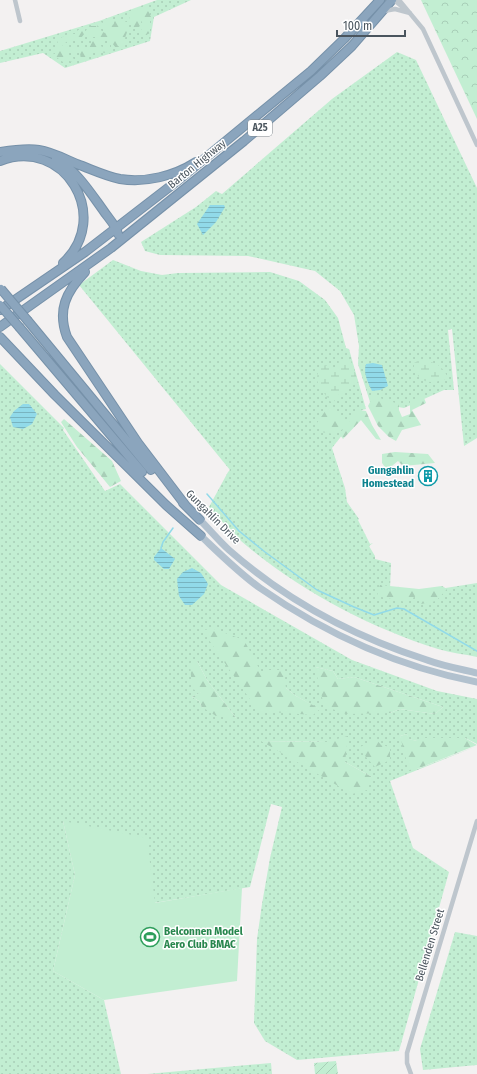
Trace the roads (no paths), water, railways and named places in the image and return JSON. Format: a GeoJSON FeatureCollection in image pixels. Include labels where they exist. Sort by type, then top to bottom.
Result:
{"type":"FeatureCollection","features":[{"type":"Feature","properties":{"kind":"highway","name":"Barton Highway"},"geometry":{"type":"LineString","coordinates":[[0,327],[114,246],[244,141],[320,76],[352,46],[378,10],[380,0]]}},
{"type":"Feature","properties":{"kind":"highway"},"geometry":{"type":"LineString","coordinates":[[378,10],[384,0]]}},
{"type":"Feature","properties":{"kind":"highway","name":"Barton Highway"},"geometry":{"type":"LineString","coordinates":[[0,310],[70,263],[181,178],[311,71],[344,39],[378,10],[393,0]]}},
{"type":"Feature","properties":{"kind":"highway"},"geometry":{"type":"LineString","coordinates":[[0,152],[29,149],[49,153],[103,174],[122,179],[157,178],[178,171],[193,163],[262,112]]}},
{"type":"Feature","properties":{"kind":"highway"},"geometry":{"type":"LineString","coordinates":[[29,149],[54,158],[68,168],[86,188],[116,229],[118,240],[114,246]]}},
{"type":"Feature","properties":{"kind":"highway"},"geometry":{"type":"LineString","coordinates":[[0,161],[13,158],[30,157],[55,165],[73,182],[80,197],[84,211],[82,234],[78,244],[71,254],[60,265],[30,286],[18,298]]}},
{"type":"Feature","properties":{"kind":"highway"},"geometry":{"type":"LineString","coordinates":[[99,257],[73,284],[68,294],[63,313],[66,333],[71,345],[138,443],[186,506]]}},
{"type":"Feature","properties":{"kind":"highway","name":"Gungahlin Drive"},"geometry":{"type":"LineString","coordinates":[[0,288],[147,464],[200,520]]}},
{"type":"Feature","properties":{"kind":"highway","name":"Gungahlin Drive"},"geometry":{"type":"LineString","coordinates":[[0,305],[131,461],[201,536]]}},
{"type":"Feature","properties":{"kind":"highway"},"geometry":{"type":"LineString","coordinates":[[0,322],[19,314]]}},
{"type":"Feature","properties":{"kind":"highway"},"geometry":{"type":"LineString","coordinates":[[0,337],[16,355],[166,505],[201,536]]}},
{"type":"Feature","properties":{"kind":"highway"},"geometry":{"type":"LineString","coordinates":[[0,345],[16,355]]}},
{"type":"Feature","properties":{"kind":"main road","name":"Gungahlin Drive"},"geometry":{"type":"LineString","coordinates":[[200,520],[228,550],[254,570],[303,604],[340,625],[382,644],[428,661],[477,673]]}},
{"type":"Feature","properties":{"kind":"main road","name":"Gungahlin Drive"},"geometry":{"type":"LineString","coordinates":[[201,536],[259,588],[340,636],[388,658],[448,677],[477,682]]}},
{"type":"Feature","properties":{"kind":"street"},"geometry":{"type":"LineString","coordinates":[[15,0],[20,21]]}},
{"type":"Feature","properties":{"kind":"street"},"geometry":{"type":"LineString","coordinates":[[393,0],[410,14]]}},
{"type":"Feature","properties":{"kind":"street"},"geometry":{"type":"LineString","coordinates":[[399,0],[422,29],[477,145]]}},
{"type":"Feature","properties":{"kind":"street"},"geometry":{"type":"LineString","coordinates":[[406,0],[406,7]]}},
{"type":"Feature","properties":{"kind":"street"},"geometry":{"type":"LineString","coordinates":[[378,10],[392,9],[410,14]]}},
{"type":"Feature","properties":{"kind":"street","name":"Bellenden Street"},"geometry":{"type":"LineString","coordinates":[[410,1074],[407,1063],[407,1053],[477,821]]}},
{"type":"Feature","properties":{"kind":"water"},"geometry":{"type":"Polygon","coordinates":[[[210,205],[224,205],[225,207],[216,222],[203,235],[197,224],[210,205]]]}},
{"type":"Feature","properties":{"kind":"water"},"geometry":{"type":"Polygon","coordinates":[[[373,363],[382,365],[388,386],[380,390],[372,391],[366,378],[365,367],[366,364],[373,363]]]}},
{"type":"Feature","properties":{"kind":"water"},"geometry":{"type":"Polygon","coordinates":[[[23,404],[29,404],[37,414],[32,424],[23,429],[13,427],[10,417],[14,411],[23,404]]]}},
{"type":"Feature","properties":{"kind":"water"},"geometry":{"type":"Polygon","coordinates":[[[161,548],[175,559],[169,569],[164,569],[154,560],[154,557],[161,548]]]}},
{"type":"Feature","properties":{"kind":"water"},"geometry":{"type":"Polygon","coordinates":[[[192,568],[201,573],[208,584],[204,594],[192,605],[185,605],[179,596],[177,579],[183,572],[192,568]]]}},
{"type":"Feature","properties":{"kind":"waterway"},"geometry":{"type":"LineString","coordinates":[[207,494],[239,531],[317,590],[374,615],[397,608],[404,609],[477,651]]}},
{"type":"Feature","properties":{"kind":"waterway"},"geometry":{"type":"LineString","coordinates":[[161,548],[163,542],[173,528]]}},
{"type":"Feature","properties":{"kind":"place","name":"Gungahlin Homestead"},"geometry":{"type":"Point","coordinates":[428,476]}},
{"type":"Feature","properties":{"kind":"place","name":"Belconnen Model Aero Club BMAC"},"geometry":{"type":"Point","coordinates":[150,937]}}]}
